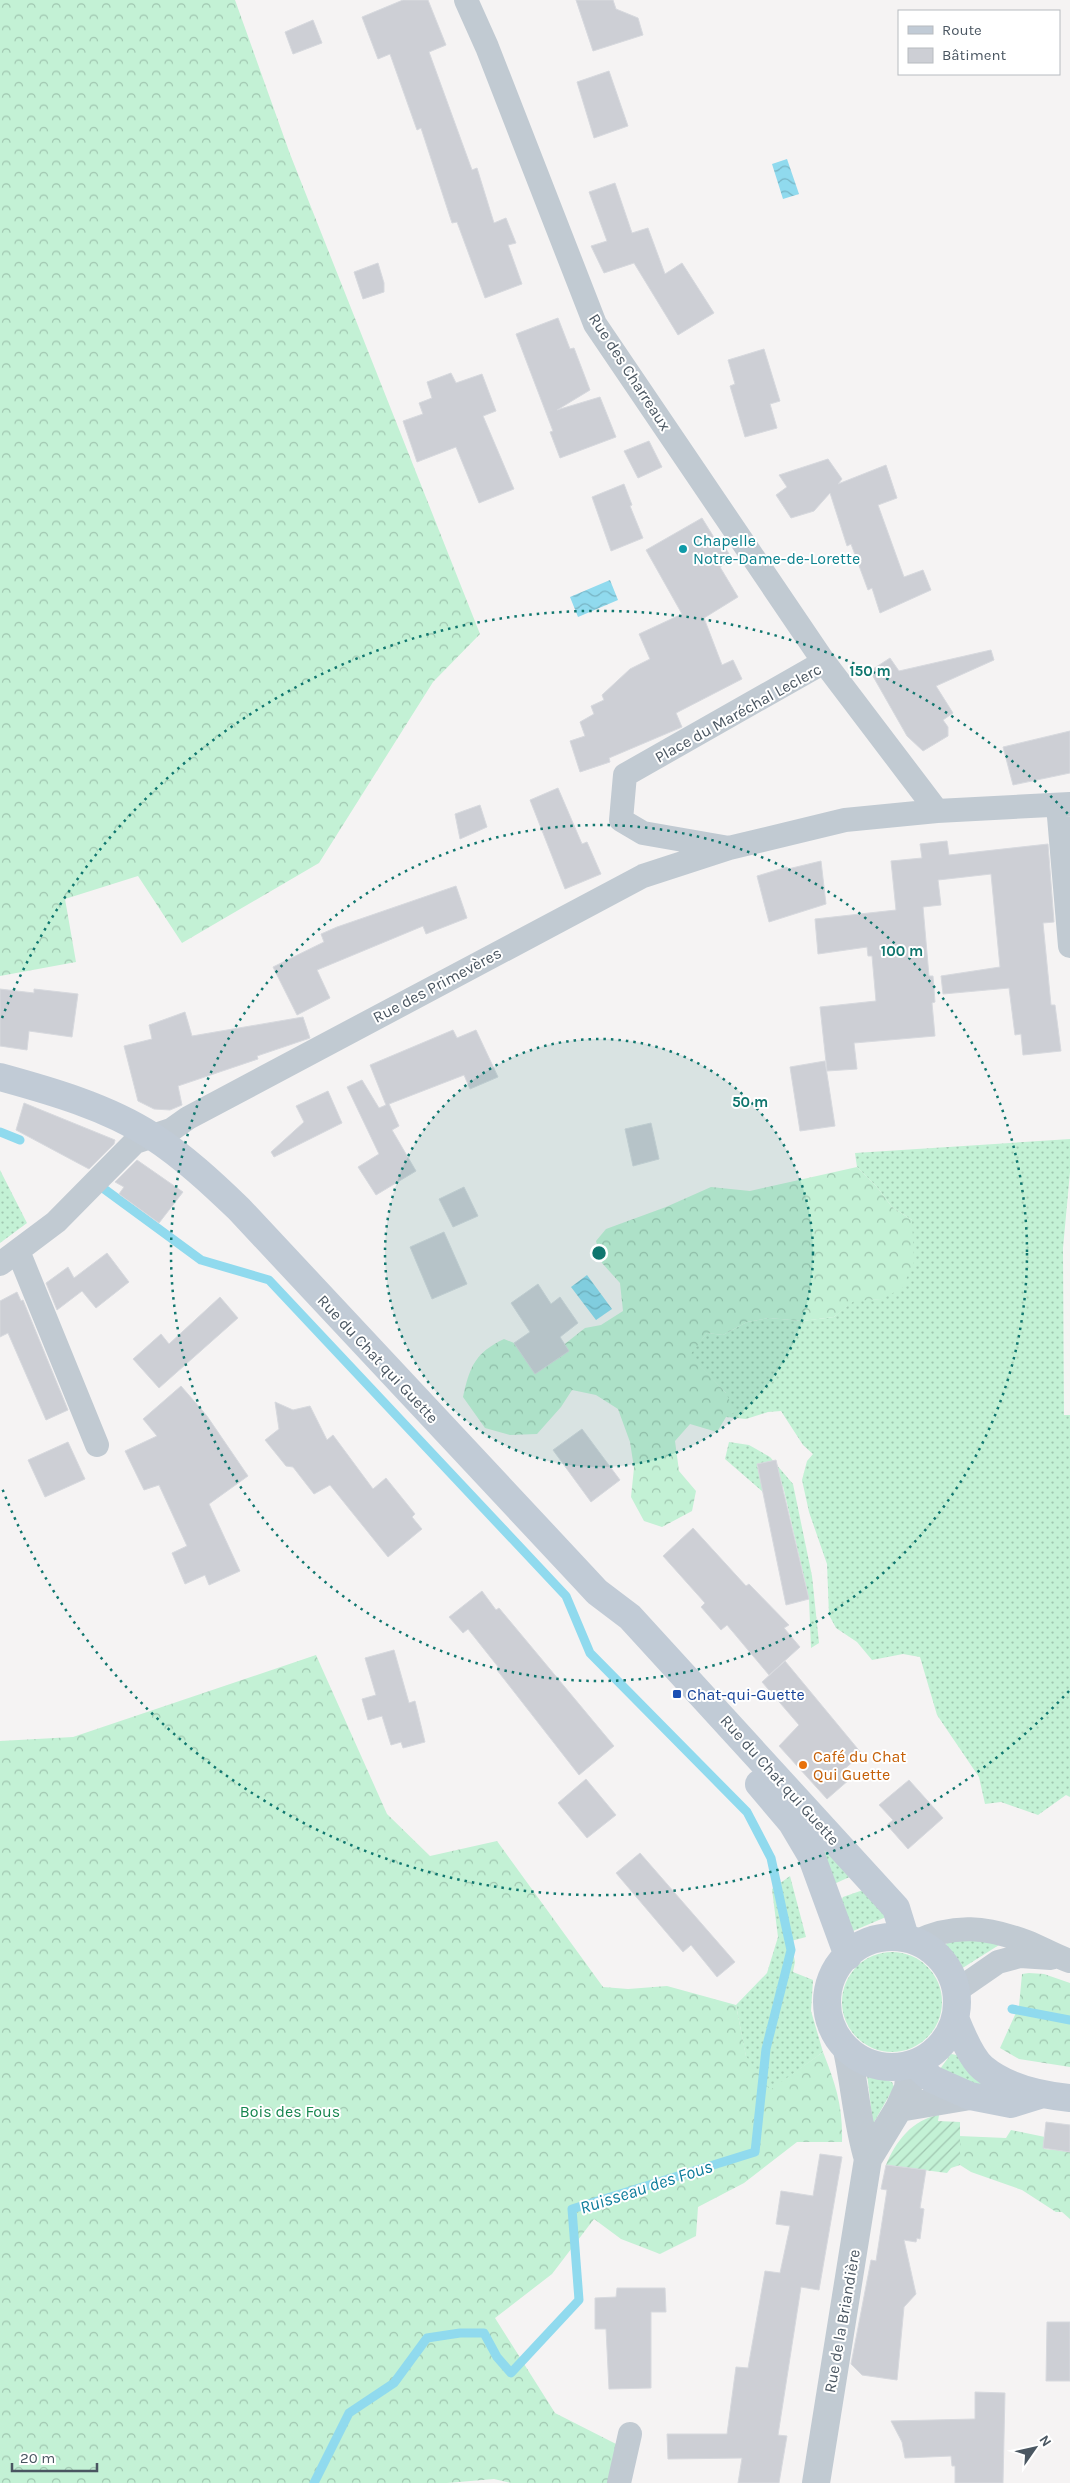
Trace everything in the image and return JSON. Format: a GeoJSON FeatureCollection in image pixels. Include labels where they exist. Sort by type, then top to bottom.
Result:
{"type":"FeatureCollection","features":[{"type":"Feature","properties":{"kind":"main road","name":"Rue du Chat qui Guette"},"geometry":{"type":"LineString","coordinates":[[0,1077],[94,1107],[151,1136],[208,1179],[239,1209],[597,1592],[620,1626],[792,1823],[811,1855],[848,1956]]}},
{"type":"Feature","properties":{"kind":"main road","name":"Rue du Chat qui Guette"},"geometry":{"type":"LineString","coordinates":[[597,1592],[630,1617],[896,1908],[910,1939]]}},
{"type":"Feature","properties":{"kind":"main road"},"geometry":{"type":"LineString","coordinates":[[955,2005],[947,2038],[934,2054],[913,2066],[886,2066],[868,2061],[847,2050],[835,2032],[828,2012],[826,1991],[834,1972],[861,1943],[880,1938],[910,1939],[934,1953],[948,1970],[962,2037],[982,2068],[1008,2082],[1040,2095],[1070,2098]]}},
{"type":"Feature","properties":{"kind":"main road"},"geometry":{"type":"LineString","coordinates":[[913,2066],[932,2079],[970,2096],[1011,2104],[1040,2095]]}},
{"type":"Feature","properties":{"kind":"street","name":"Rue des Charreaux"},"geometry":{"type":"LineString","coordinates":[[466,0],[487,47],[595,324],[824,662]]}},
{"type":"Feature","properties":{"kind":"street","name":"Place du Maréchal Leclerc"},"geometry":{"type":"LineString","coordinates":[[824,662],[937,811],[845,820],[729,848],[643,833],[621,820],[625,775],[824,662]]}},
{"type":"Feature","properties":{"kind":"street"},"geometry":{"type":"LineString","coordinates":[[937,811],[1064,804],[1070,946]]}},
{"type":"Feature","properties":{"kind":"street","name":"Rue des Primevères"},"geometry":{"type":"LineString","coordinates":[[9,1257],[56,1222],[135,1142],[172,1130],[188,1118],[644,876],[729,848]]}},
{"type":"Feature","properties":{"kind":"street"},"geometry":{"type":"LineString","coordinates":[[9,1257],[97,1445]]}},
{"type":"Feature","properties":{"kind":"street"},"geometry":{"type":"LineString","coordinates":[[910,1939],[951,1929],[979,1929],[1026,1942],[1066,1960]]}},
{"type":"Feature","properties":{"kind":"street"},"geometry":{"type":"LineString","coordinates":[[955,2005],[998,1962],[1020,1956],[1066,1960]]}},
{"type":"Feature","properties":{"kind":"street","name":"Rue de la Briandière"},"geometry":{"type":"LineString","coordinates":[[847,2050],[855,2088],[859,2130],[868,2159]]}},
{"type":"Feature","properties":{"kind":"street","name":"Rue de la Briandière"},"geometry":{"type":"LineString","coordinates":[[816,2483],[868,2159],[899,2108],[908,2088],[913,2066]]}},
{"type":"Feature","properties":{"kind":"street"},"geometry":{"type":"LineString","coordinates":[[899,2108],[934,2100],[970,2096]]}},
{"type":"Feature","properties":{"kind":"street"},"geometry":{"type":"LineString","coordinates":[[619,2483],[630,2434]]}},
{"type":"Feature","properties":{"kind":"green space"},"geometry":{"type":"Polygon","coordinates":[[[0,0],[235,0],[290,154],[480,634],[433,682],[319,863],[182,943],[138,876],[65,899],[76,962],[0,976],[0,0]]]}},
{"type":"Feature","properties":{"kind":"green space"},"geometry":{"type":"Polygon","coordinates":[[[1070,1139],[1070,1172],[1063,1248],[1064,1415],[1070,1415],[1070,1797],[1066,1795],[1038,1815],[1001,1802],[985,1804],[979,1777],[937,1715],[920,1657],[903,1654],[872,1660],[857,1642],[836,1628],[829,1615],[827,1564],[809,1512],[802,1480],[807,1461],[813,1454],[803,1445],[781,1411],[768,1412],[746,1419],[726,1417],[726,1393],[689,1355],[707,1333],[723,1335],[747,1322],[769,1318],[802,1321],[834,1317],[854,1300],[882,1299],[912,1220],[892,1207],[877,1187],[857,1167],[855,1153],[1070,1139]]]}},
{"type":"Feature","properties":{"kind":"green space"},"geometry":{"type":"Polygon","coordinates":[[[857,1167],[877,1187],[892,1207],[912,1220],[914,1262],[902,1288],[882,1299],[854,1301],[834,1317],[802,1321],[769,1318],[747,1322],[723,1335],[707,1333],[690,1355],[726,1393],[735,1412],[726,1417],[717,1432],[690,1424],[675,1441],[679,1471],[696,1491],[692,1511],[662,1527],[644,1521],[631,1497],[634,1468],[630,1442],[618,1409],[596,1395],[572,1390],[561,1407],[537,1434],[510,1435],[485,1428],[463,1397],[468,1377],[475,1362],[480,1355],[494,1344],[504,1339],[541,1354],[556,1351],[585,1328],[601,1325],[623,1311],[620,1283],[602,1263],[596,1241],[606,1229],[666,1207],[711,1187],[750,1191],[857,1167]]]}},
{"type":"Feature","properties":{"kind":"green space"},"geometry":{"type":"Polygon","coordinates":[[[0,1170],[27,1223],[0,1243],[0,1170]]]}},
{"type":"Feature","properties":{"kind":"green space"},"geometry":{"type":"Polygon","coordinates":[[[729,1442],[749,1445],[770,1457],[793,1484],[812,1576],[819,1643],[811,1648],[809,1599],[783,1486],[763,1492],[725,1459],[729,1442]]]}},
{"type":"Feature","properties":{"kind":"green space","name":"Bois des Fous"},"geometry":{"type":"Polygon","coordinates":[[[316,1655],[387,1814],[430,1856],[497,1841],[603,1987],[628,1989],[667,1986],[736,2005],[746,2056],[770,2090],[823,2052],[838,2096],[842,2142],[797,2142],[744,2183],[698,2207],[696,2236],[660,2254],[621,2239],[594,2219],[552,2274],[495,2318],[555,2413],[622,2447],[609,2483],[511,2483],[494,2479],[447,2483],[0,2483],[0,1741],[73,1737],[316,1655]]]}},
{"type":"Feature","properties":{"kind":"green space"},"geometry":{"type":"Polygon","coordinates":[[[819,1842],[854,1875],[834,1884],[819,1842]]]}},
{"type":"Feature","properties":{"kind":"green space"},"geometry":{"type":"Polygon","coordinates":[[[790,1876],[806,1937],[791,1941],[795,1962],[793,1972],[813,1980],[811,2011],[823,2052],[770,2091],[746,2057],[736,2005],[767,1973],[778,1937],[772,1889],[790,1876]]]}},
{"type":"Feature","properties":{"kind":"green space"},"geometry":{"type":"Polygon","coordinates":[[[866,1889],[886,1917],[853,1931],[841,1901],[843,1897],[866,1889]]]}},
{"type":"Feature","properties":{"kind":"green space"},"geometry":{"type":"Polygon","coordinates":[[[970,1937],[999,1945],[961,1969],[945,1946],[947,1943],[970,1937]]]}},
{"type":"Feature","properties":{"kind":"green space"},"geometry":{"type":"Polygon","coordinates":[[[892,1952],[902,1953],[920,1960],[934,1974],[941,1992],[941,2012],[934,2030],[920,2044],[902,2051],[892,2052],[882,2051],[864,2044],[850,2030],[843,2012],[842,2002],[843,1992],[850,1974],[864,1960],[882,1953],[892,1952]]]}},
{"type":"Feature","properties":{"kind":"green space"},"geometry":{"type":"Polygon","coordinates":[[[1022,1974],[1044,1974],[1070,1983],[1070,2067],[1019,2059],[1000,2048],[1019,2006],[1022,1974]]]}},
{"type":"Feature","properties":{"kind":"green space"},"geometry":{"type":"Polygon","coordinates":[[[951,2054],[957,2055],[982,2082],[979,2086],[940,2069],[951,2054]]]}},
{"type":"Feature","properties":{"kind":"green space"},"geometry":{"type":"Polygon","coordinates":[[[867,2074],[892,2082],[894,2087],[873,2124],[867,2074]]]}},
{"type":"Feature","properties":{"kind":"green space"},"geometry":{"type":"Polygon","coordinates":[[[939,2115],[938,2121],[960,2122],[960,2165],[951,2168],[947,2173],[886,2165],[894,2148],[906,2133],[921,2121],[939,2115]]]}},
{"type":"Feature","properties":{"kind":"green space"},"geometry":{"type":"Polygon","coordinates":[[[1011,2130],[1045,2137],[1044,2149],[1070,2151],[1070,2219],[1062,2212],[1056,2212],[1022,2190],[971,2172],[960,2165],[959,2136],[1006,2138],[1011,2130]]]}},
{"type":"Feature","properties":{"kind":"water"},"geometry":{"type":"Polygon","coordinates":[[[787,159],[799,194],[783,199],[772,164],[787,159]]]}},
{"type":"Feature","properties":{"kind":"water"},"geometry":{"type":"Polygon","coordinates":[[[610,580],[618,600],[578,617],[570,597],[610,580]]]}},
{"type":"Feature","properties":{"kind":"water"},"geometry":{"type":"Polygon","coordinates":[[[587,1275],[612,1309],[596,1320],[571,1287],[587,1275]]]}},
{"type":"Feature","properties":{"kind":"building"},"geometry":{"type":"Polygon","coordinates":[[[403,0],[428,0],[446,45],[429,52],[472,170],[477,168],[494,223],[506,218],[516,243],[508,245],[522,284],[485,298],[457,222],[452,223],[421,128],[417,130],[390,54],[378,59],[362,17],[403,0]]]}},
{"type":"Feature","properties":{"kind":"building"},"geometry":{"type":"Polygon","coordinates":[[[576,0],[613,0],[616,9],[638,18],[643,35],[593,51],[576,0]]]}},
{"type":"Feature","properties":{"kind":"building"},"geometry":{"type":"Polygon","coordinates":[[[313,20],[322,43],[293,54],[285,32],[313,20]]]}},
{"type":"Feature","properties":{"kind":"building"},"geometry":{"type":"Polygon","coordinates":[[[609,71],[628,126],[594,138],[577,82],[609,71]]]}},
{"type":"Feature","properties":{"kind":"building"},"geometry":{"type":"Polygon","coordinates":[[[615,183],[632,233],[648,228],[665,274],[682,263],[714,313],[678,335],[634,263],[604,273],[591,246],[607,241],[589,192],[615,183]]]}},
{"type":"Feature","properties":{"kind":"building"},"geometry":{"type":"Polygon","coordinates":[[[378,263],[384,283],[384,292],[363,299],[354,272],[378,263]]]}},
{"type":"Feature","properties":{"kind":"building"},"geometry":{"type":"Polygon","coordinates":[[[558,318],[570,349],[574,348],[590,390],[557,410],[600,397],[616,437],[560,458],[550,432],[553,431],[516,334],[558,318]]]}},
{"type":"Feature","properties":{"kind":"building"},"geometry":{"type":"Polygon","coordinates":[[[764,349],[780,401],[770,404],[777,428],[745,437],[730,386],[735,384],[728,360],[764,349]]]}},
{"type":"Feature","properties":{"kind":"building"},"geometry":{"type":"Polygon","coordinates":[[[451,373],[456,383],[482,374],[496,411],[483,416],[514,489],[479,503],[456,447],[417,462],[403,421],[423,414],[419,403],[432,398],[427,382],[451,373]]]}},
{"type":"Feature","properties":{"kind":"building"},"geometry":{"type":"Polygon","coordinates":[[[649,441],[662,467],[638,478],[624,451],[649,441]]]}},
{"type":"Feature","properties":{"kind":"building"},"geometry":{"type":"Polygon","coordinates":[[[828,459],[842,479],[838,484],[886,465],[897,498],[878,505],[904,577],[923,570],[931,590],[880,613],[872,588],[868,590],[851,544],[847,546],[830,493],[814,511],[791,518],[776,495],[787,487],[779,475],[828,459]]]}},
{"type":"Feature","properties":{"kind":"building"},"geometry":{"type":"Polygon","coordinates":[[[624,484],[632,505],[630,506],[643,538],[611,551],[592,497],[624,484]]]}},
{"type":"Feature","properties":{"kind":"building"},"geometry":{"type":"Polygon","coordinates":[[[702,518],[715,539],[719,537],[732,559],[720,567],[738,597],[704,618],[722,665],[733,660],[742,679],[676,713],[682,727],[609,758],[610,762],[580,772],[570,741],[585,736],[580,722],[594,714],[591,706],[604,700],[602,695],[630,669],[650,659],[639,634],[682,614],[646,550],[702,518]]]}},
{"type":"Feature","properties":{"kind":"building"},"geometry":{"type":"Polygon","coordinates":[[[991,650],[994,660],[936,686],[953,713],[943,720],[948,727],[948,736],[923,751],[907,736],[870,671],[890,658],[899,671],[991,650]]]}},
{"type":"Feature","properties":{"kind":"building"},"geometry":{"type":"Polygon","coordinates":[[[1070,731],[1070,773],[1013,785],[1003,747],[1070,731]]]}},
{"type":"Feature","properties":{"kind":"building"},"geometry":{"type":"Polygon","coordinates":[[[558,788],[582,844],[587,842],[601,874],[565,889],[530,800],[558,788]]]}},
{"type":"Feature","properties":{"kind":"building"},"geometry":{"type":"Polygon","coordinates":[[[480,805],[487,827],[460,839],[455,814],[480,805]]]}},
{"type":"Feature","properties":{"kind":"building"},"geometry":{"type":"Polygon","coordinates":[[[947,841],[949,855],[1048,844],[1054,922],[1043,923],[1051,1005],[1055,1005],[1061,1051],[1023,1055],[1021,1034],[1015,1035],[1009,988],[943,994],[941,976],[1000,967],[991,874],[938,880],[941,905],[923,907],[929,976],[933,976],[935,1002],[932,1003],[935,1036],[854,1043],[857,1069],[827,1071],[820,1007],[876,1001],[872,956],[868,956],[867,947],[818,954],[815,919],[896,910],[891,861],[922,858],[920,844],[947,841]]]}},
{"type":"Feature","properties":{"kind":"building"},"geometry":{"type":"Polygon","coordinates":[[[821,861],[826,904],[769,922],[757,876],[787,867],[788,869],[821,861]]]}},
{"type":"Feature","properties":{"kind":"building"},"geometry":{"type":"Polygon","coordinates":[[[456,886],[467,918],[426,934],[423,926],[317,970],[330,998],[297,1015],[273,967],[324,942],[321,934],[456,886]]]}},
{"type":"Feature","properties":{"kind":"building"},"geometry":{"type":"Polygon","coordinates":[[[0,989],[34,993],[34,989],[78,994],[72,1037],[29,1031],[27,1050],[0,1046],[0,989]]]}},
{"type":"Feature","properties":{"kind":"building"},"geometry":{"type":"Polygon","coordinates":[[[185,1012],[192,1036],[303,1017],[310,1038],[257,1056],[258,1059],[178,1086],[182,1105],[170,1110],[154,1109],[138,1101],[124,1046],[152,1039],[149,1025],[185,1012]]]}},
{"type":"Feature","properties":{"kind":"building"},"geometry":{"type":"Polygon","coordinates":[[[453,1030],[457,1038],[476,1030],[498,1077],[470,1089],[464,1075],[389,1104],[399,1126],[392,1130],[416,1171],[376,1195],[358,1167],[379,1154],[347,1087],[362,1080],[379,1108],[386,1105],[370,1065],[453,1030]]]}},
{"type":"Feature","properties":{"kind":"building"},"geometry":{"type":"Polygon","coordinates":[[[825,1061],[835,1126],[800,1131],[790,1067],[825,1061]]]}},
{"type":"Feature","properties":{"kind":"building"},"geometry":{"type":"Polygon","coordinates":[[[328,1091],[342,1123],[274,1157],[271,1152],[304,1122],[296,1106],[328,1091]]]}},
{"type":"Feature","properties":{"kind":"building"},"geometry":{"type":"Polygon","coordinates":[[[24,1103],[115,1140],[114,1144],[89,1169],[16,1130],[24,1103]]]}},
{"type":"Feature","properties":{"kind":"building"},"geometry":{"type":"Polygon","coordinates":[[[651,1123],[659,1159],[633,1166],[625,1129],[651,1123]]]}},
{"type":"Feature","properties":{"kind":"building"},"geometry":{"type":"Polygon","coordinates":[[[137,1160],[183,1192],[159,1223],[119,1194],[124,1187],[115,1182],[137,1160]]]}},
{"type":"Feature","properties":{"kind":"building"},"geometry":{"type":"Polygon","coordinates":[[[464,1187],[478,1216],[453,1227],[439,1199],[464,1187]]]}},
{"type":"Feature","properties":{"kind":"building"},"geometry":{"type":"Polygon","coordinates":[[[444,1232],[467,1284],[432,1299],[410,1247],[444,1232]]]}},
{"type":"Feature","properties":{"kind":"building"},"geometry":{"type":"Polygon","coordinates":[[[107,1253],[129,1282],[96,1308],[82,1291],[57,1310],[46,1283],[68,1267],[74,1278],[107,1253]]]}},
{"type":"Feature","properties":{"kind":"building"},"geometry":{"type":"Polygon","coordinates":[[[538,1284],[551,1304],[560,1297],[578,1323],[560,1337],[569,1351],[535,1374],[514,1343],[530,1332],[511,1303],[538,1284]]]}},
{"type":"Feature","properties":{"kind":"building"},"geometry":{"type":"Polygon","coordinates":[[[17,1292],[21,1301],[23,1300],[68,1410],[46,1420],[8,1333],[0,1337],[0,1301],[17,1292]]]}},
{"type":"Feature","properties":{"kind":"building"},"geometry":{"type":"Polygon","coordinates":[[[220,1297],[238,1318],[159,1388],[133,1359],[161,1334],[169,1344],[220,1297]]]}},
{"type":"Feature","properties":{"kind":"building"},"geometry":{"type":"Polygon","coordinates":[[[181,1386],[207,1416],[248,1476],[209,1504],[240,1571],[209,1585],[205,1575],[185,1584],[172,1553],[187,1546],[159,1485],[144,1490],[125,1451],[157,1436],[143,1419],[181,1386]]]}},
{"type":"Feature","properties":{"kind":"building"},"geometry":{"type":"Polygon","coordinates":[[[275,1402],[293,1410],[310,1406],[327,1440],[333,1435],[373,1489],[386,1478],[415,1514],[412,1517],[422,1529],[388,1557],[330,1485],[314,1494],[293,1467],[286,1466],[265,1440],[279,1429],[275,1402]]]}},
{"type":"Feature","properties":{"kind":"building"},"geometry":{"type":"Polygon","coordinates":[[[582,1429],[620,1480],[591,1502],[553,1450],[582,1429]]]}},
{"type":"Feature","properties":{"kind":"building"},"geometry":{"type":"Polygon","coordinates":[[[68,1442],[85,1479],[45,1497],[28,1460],[68,1442]]]}},
{"type":"Feature","properties":{"kind":"building"},"geometry":{"type":"Polygon","coordinates":[[[776,1460],[809,1599],[786,1605],[757,1464],[776,1460]]]}},
{"type":"Feature","properties":{"kind":"building"},"geometry":{"type":"Polygon","coordinates":[[[693,1528],[746,1586],[749,1584],[789,1625],[784,1628],[800,1647],[769,1675],[727,1625],[721,1630],[701,1607],[705,1603],[663,1556],[693,1528]]]}},
{"type":"Feature","properties":{"kind":"building"},"geometry":{"type":"Polygon","coordinates":[[[482,1591],[496,1610],[499,1608],[614,1746],[579,1775],[497,1670],[499,1668],[468,1629],[463,1633],[449,1617],[482,1591]]]}},
{"type":"Feature","properties":{"kind":"building"},"geometry":{"type":"Polygon","coordinates":[[[394,1650],[409,1703],[415,1701],[425,1742],[403,1748],[401,1742],[391,1745],[382,1716],[368,1720],[362,1699],[376,1695],[365,1658],[394,1650]]]}},
{"type":"Feature","properties":{"kind":"building"},"geometry":{"type":"Polygon","coordinates":[[[785,1661],[862,1754],[842,1771],[850,1779],[827,1799],[779,1746],[799,1725],[762,1682],[785,1661]]]}},
{"type":"Feature","properties":{"kind":"building"},"geometry":{"type":"Polygon","coordinates":[[[586,1779],[616,1815],[587,1838],[558,1803],[586,1779]]]}},
{"type":"Feature","properties":{"kind":"building"},"geometry":{"type":"Polygon","coordinates":[[[909,1780],[943,1818],[908,1849],[887,1825],[893,1820],[879,1805],[909,1780]]]}},
{"type":"Feature","properties":{"kind":"building"},"geometry":{"type":"Polygon","coordinates":[[[640,1853],[735,1962],[717,1977],[691,1945],[683,1952],[616,1873],[640,1853]]]}},
{"type":"Feature","properties":{"kind":"building"},"geometry":{"type":"Polygon","coordinates":[[[1046,2122],[1070,2125],[1070,2152],[1043,2148],[1046,2122]]]}},
{"type":"Feature","properties":{"kind":"building"},"geometry":{"type":"Polygon","coordinates":[[[820,2154],[842,2157],[819,2290],[801,2287],[778,2435],[787,2436],[779,2483],[738,2483],[742,2458],[668,2459],[667,2434],[727,2434],[736,2367],[748,2368],[765,2271],[780,2273],[790,2226],[776,2224],[781,2191],[813,2196],[820,2154]]]}},
{"type":"Feature","properties":{"kind":"building"},"geometry":{"type":"Polygon","coordinates":[[[886,2165],[926,2170],[920,2208],[924,2209],[920,2239],[917,2238],[916,2242],[904,2240],[916,2294],[904,2307],[897,2380],[862,2375],[851,2364],[871,2260],[876,2261],[887,2190],[881,2189],[886,2165]]]}},
{"type":"Feature","properties":{"kind":"building"},"geometry":{"type":"Polygon","coordinates":[[[617,2288],[665,2288],[666,2312],[651,2312],[651,2388],[609,2389],[606,2329],[595,2329],[595,2298],[616,2297],[617,2288]]]}},
{"type":"Feature","properties":{"kind":"building"},"geometry":{"type":"Polygon","coordinates":[[[1047,2322],[1070,2322],[1070,2381],[1046,2381],[1047,2322]]]}},
{"type":"Feature","properties":{"kind":"building"},"geometry":{"type":"Polygon","coordinates":[[[975,2392],[1005,2393],[1003,2483],[955,2483],[955,2466],[952,2466],[951,2456],[905,2458],[902,2442],[891,2421],[975,2419],[975,2392]]]}},
{"type":"Feature","properties":{"kind":"waterway"},"geometry":{"type":"LineString","coordinates":[[0,1132],[20,1140]]}},
{"type":"Feature","properties":{"kind":"waterway","name":"Ruisseau des Fous"},"geometry":{"type":"LineString","coordinates":[[96,1183],[201,1260],[269,1280],[566,1596],[590,1653],[747,1812],[771,1858],[791,1950],[766,2049],[755,2152],[572,2209],[579,2300],[511,2373],[497,2357],[484,2333],[460,2333],[427,2338],[394,2383],[349,2413],[314,2483]]}},
{"type":"Feature","properties":{"kind":"waterway"},"geometry":{"type":"LineString","coordinates":[[1012,2009],[1070,2020]]}},
{"type":"Feature","properties":{"kind":"place","name":"Chapelle Notre-Dame-de-Lorette"},"geometry":{"type":"Point","coordinates":[683,549]}},
{"type":"Feature","properties":{"kind":"place","name":"Chat-qui-Guette"},"geometry":{"type":"Point","coordinates":[677,1694]}},
{"type":"Feature","properties":{"kind":"place","name":"Café du Chat Qui Guette"},"geometry":{"type":"Point","coordinates":[803,1765]}}]}
